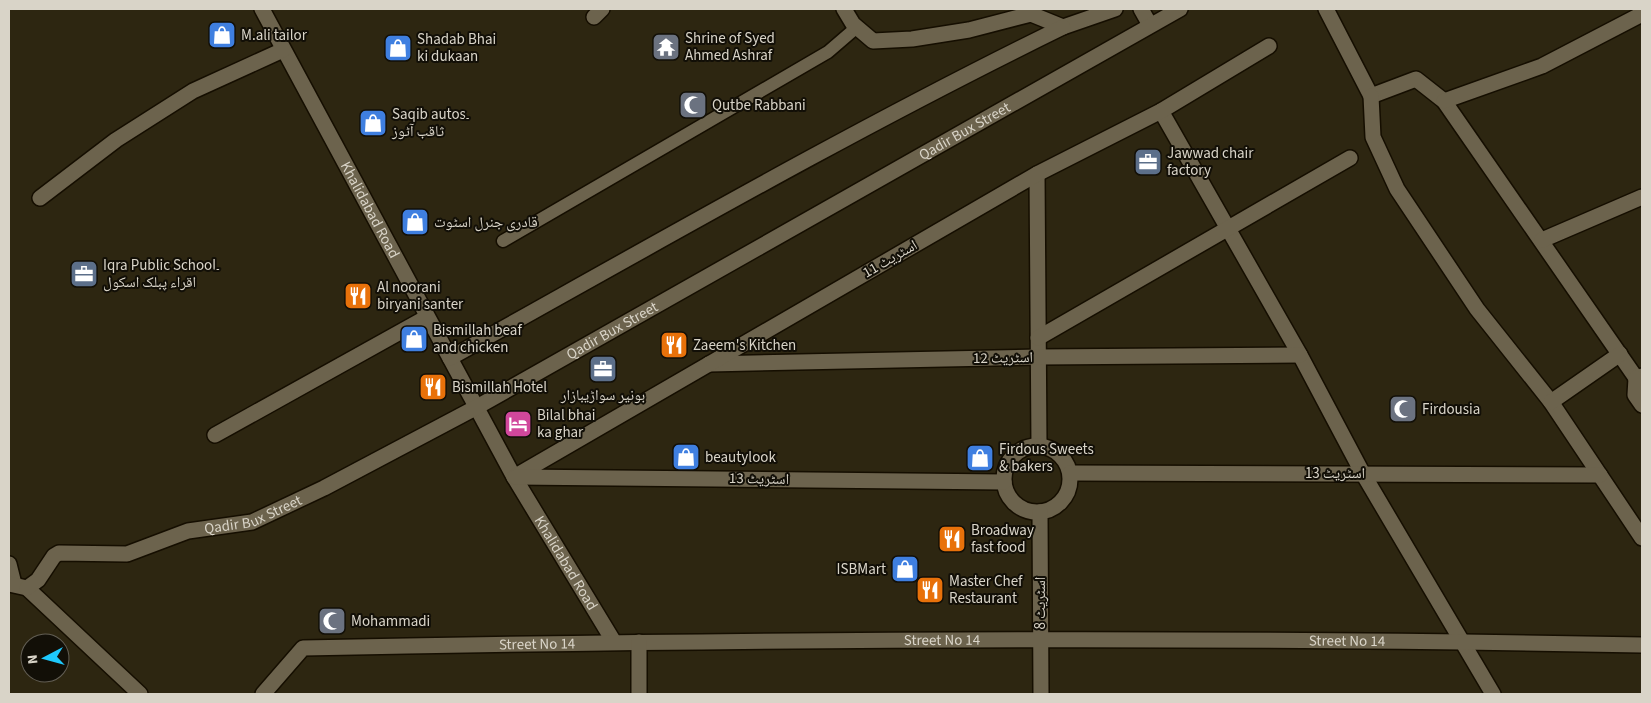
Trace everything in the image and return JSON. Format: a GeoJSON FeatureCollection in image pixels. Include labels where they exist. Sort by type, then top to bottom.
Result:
{"type":"FeatureCollection","features":[{"type":"Feature","properties":{"kind":"street","name":"Khalidabad Road"},"geometry":{"type":"LineString","coordinates":[[262,9],[514,476],[614,642]]}},
{"type":"Feature","properties":{"kind":"street"},"geometry":{"type":"LineString","coordinates":[[844,9],[857,27],[873,41],[912,39],[969,30],[1031,14],[1063,27]]}},
{"type":"Feature","properties":{"kind":"street"},"geometry":{"type":"LineString","coordinates":[[450,358],[722,207],[990,63],[1063,27],[1115,9]]}},
{"type":"Feature","properties":{"kind":"street"},"geometry":{"type":"LineString","coordinates":[[1141,9],[1150,25]]}},
{"type":"Feature","properties":{"kind":"street","name":"Qadir Bux Street"},"geometry":{"type":"LineString","coordinates":[[17,586],[38,580],[54,556],[60,553],[127,554],[188,531],[252,522],[324,488],[477,407],[1180,9]]}},
{"type":"Feature","properties":{"kind":"street"},"geometry":{"type":"LineString","coordinates":[[1326,9],[1370,96],[1373,137],[1397,189],[1477,309],[1551,402],[1642,538]]}},
{"type":"Feature","properties":{"kind":"street"},"geometry":{"type":"LineString","coordinates":[[1444,101],[1542,66],[1642,14]]}},
{"type":"Feature","properties":{"kind":"street","name":"اسٹریٹ 11"},"geometry":{"type":"LineString","coordinates":[[514,476],[1037,174],[1161,111],[1269,46]]}},
{"type":"Feature","properties":{"kind":"street"},"geometry":{"type":"LineString","coordinates":[[40,198],[116,140],[194,91],[283,50]]}},
{"type":"Feature","properties":{"kind":"street"},"geometry":{"type":"LineString","coordinates":[[1370,96],[1416,80],[1444,101],[1620,354],[1639,377],[1635,395],[1642,405]]}},
{"type":"Feature","properties":{"kind":"street"},"geometry":{"type":"LineString","coordinates":[[1161,111],[1300,355],[1362,472],[1493,694]]}},
{"type":"Feature","properties":{"kind":"street"},"geometry":{"type":"LineString","coordinates":[[1038,338],[1350,158]]}},
{"type":"Feature","properties":{"kind":"street"},"geometry":{"type":"LineString","coordinates":[[1037,174],[1039,445]]}},
{"type":"Feature","properties":{"kind":"street"},"geometry":{"type":"LineString","coordinates":[[1542,240],[1642,197]]}},
{"type":"Feature","properties":{"kind":"street"},"geometry":{"type":"LineString","coordinates":[[214,435],[427,317]]}},
{"type":"Feature","properties":{"kind":"street"},"geometry":{"type":"LineString","coordinates":[[1551,402],[1620,354]]}},
{"type":"Feature","properties":{"kind":"street","name":"اسٹریٹ 12"},"geometry":{"type":"LineString","coordinates":[[707,364],[1038,357],[1300,355]]}},
{"type":"Feature","properties":{"kind":"street"},"geometry":{"type":"LineString","coordinates":[[1039,445],[1056,451],[1064,459],[1070,473],[1068,490],[1063,500],[1054,508],[1040,512],[1028,511],[1018,506],[1007,493],[1004,482],[1009,462],[1016,453],[1026,447],[1039,445]]}},
{"type":"Feature","properties":{"kind":"street","name":"اسٹریٹ 13"},"geometry":{"type":"LineString","coordinates":[[1070,473],[1362,472],[1600,475]]}},
{"type":"Feature","properties":{"kind":"street","name":"اسٹریٹ 13"},"geometry":{"type":"LineString","coordinates":[[514,476],[1004,482]]}},
{"type":"Feature","properties":{"kind":"street","name":"اسٹریٹ 8"},"geometry":{"type":"LineString","coordinates":[[1040,512],[1041,694]]}},
{"type":"Feature","properties":{"kind":"street"},"geometry":{"type":"LineString","coordinates":[[9,564],[17,586],[140,694]]}},
{"type":"Feature","properties":{"kind":"street","name":"Street No 14"},"geometry":{"type":"LineString","coordinates":[[263,694],[303,648],[614,642],[1041,640],[1460,641],[1642,645]]}},
{"type":"Feature","properties":{"kind":"street"},"geometry":{"type":"LineString","coordinates":[[639,642],[639,694]]}},
{"type":"Feature","properties":{"kind":"lane"},"geometry":{"type":"LineString","coordinates":[[503,240],[828,52],[857,27]]}},
{"type":"Feature","properties":{"kind":"place","name":"M.ali tailor"},"geometry":{"type":"Point","coordinates":[222,35]}},
{"type":"Feature","properties":{"kind":"place","name":"Shrine of Syed Ahmed Ashraf"},"geometry":{"type":"Point","coordinates":[666,47]}},
{"type":"Feature","properties":{"kind":"place","name":"Shadab Bhai ki dukaan"},"geometry":{"type":"Point","coordinates":[398,48]}},
{"type":"Feature","properties":{"kind":"place","name":"Qutbe Rabbani"},"geometry":{"type":"Point","coordinates":[693,105]}},
{"type":"Feature","properties":{"kind":"place","name":"Saqib autos۔ ثاقب آٹوز"},"geometry":{"type":"Point","coordinates":[373,123]}},
{"type":"Feature","properties":{"kind":"place","name":"Jawwad chair factory"},"geometry":{"type":"Point","coordinates":[1148,162]}},
{"type":"Feature","properties":{"kind":"place","name":"قادری جنرل اسٹوت"},"geometry":{"type":"Point","coordinates":[415,222]}},
{"type":"Feature","properties":{"kind":"place","name":"Iqra Public School۔ اقراء پبلک اسکول"},"geometry":{"type":"Point","coordinates":[84,274]}},
{"type":"Feature","properties":{"kind":"place","name":"Al noorani biryani santer"},"geometry":{"type":"Point","coordinates":[358,296]}},
{"type":"Feature","properties":{"kind":"place","name":"Bismillah beaf and chicken"},"geometry":{"type":"Point","coordinates":[414,339]}},
{"type":"Feature","properties":{"kind":"place","name":"Zaeem's Kitchen"},"geometry":{"type":"Point","coordinates":[674,345]}},
{"type":"Feature","properties":{"kind":"place","name":"بونیر سواڑیبازار"},"geometry":{"type":"Point","coordinates":[603,369]}},
{"type":"Feature","properties":{"kind":"place","name":"Bismillah Hotel"},"geometry":{"type":"Point","coordinates":[433,387]}},
{"type":"Feature","properties":{"kind":"place","name":"Firdousia"},"geometry":{"type":"Point","coordinates":[1403,409]}},
{"type":"Feature","properties":{"kind":"place","name":"Bilal bhai ka ghar"},"geometry":{"type":"Point","coordinates":[518,424]}},
{"type":"Feature","properties":{"kind":"place","name":"beautylook"},"geometry":{"type":"Point","coordinates":[686,457]}},
{"type":"Feature","properties":{"kind":"place","name":"Firdous Sweets & bakers"},"geometry":{"type":"Point","coordinates":[980,458]}},
{"type":"Feature","properties":{"kind":"place","name":"Broadway fast food"},"geometry":{"type":"Point","coordinates":[952,539]}},
{"type":"Feature","properties":{"kind":"place","name":"ISBMart"},"geometry":{"type":"Point","coordinates":[905,569]}},
{"type":"Feature","properties":{"kind":"place","name":"Master Chef Restaurant"},"geometry":{"type":"Point","coordinates":[930,590]}},
{"type":"Feature","properties":{"kind":"place","name":"Mohammadi"},"geometry":{"type":"Point","coordinates":[332,621]}}]}
